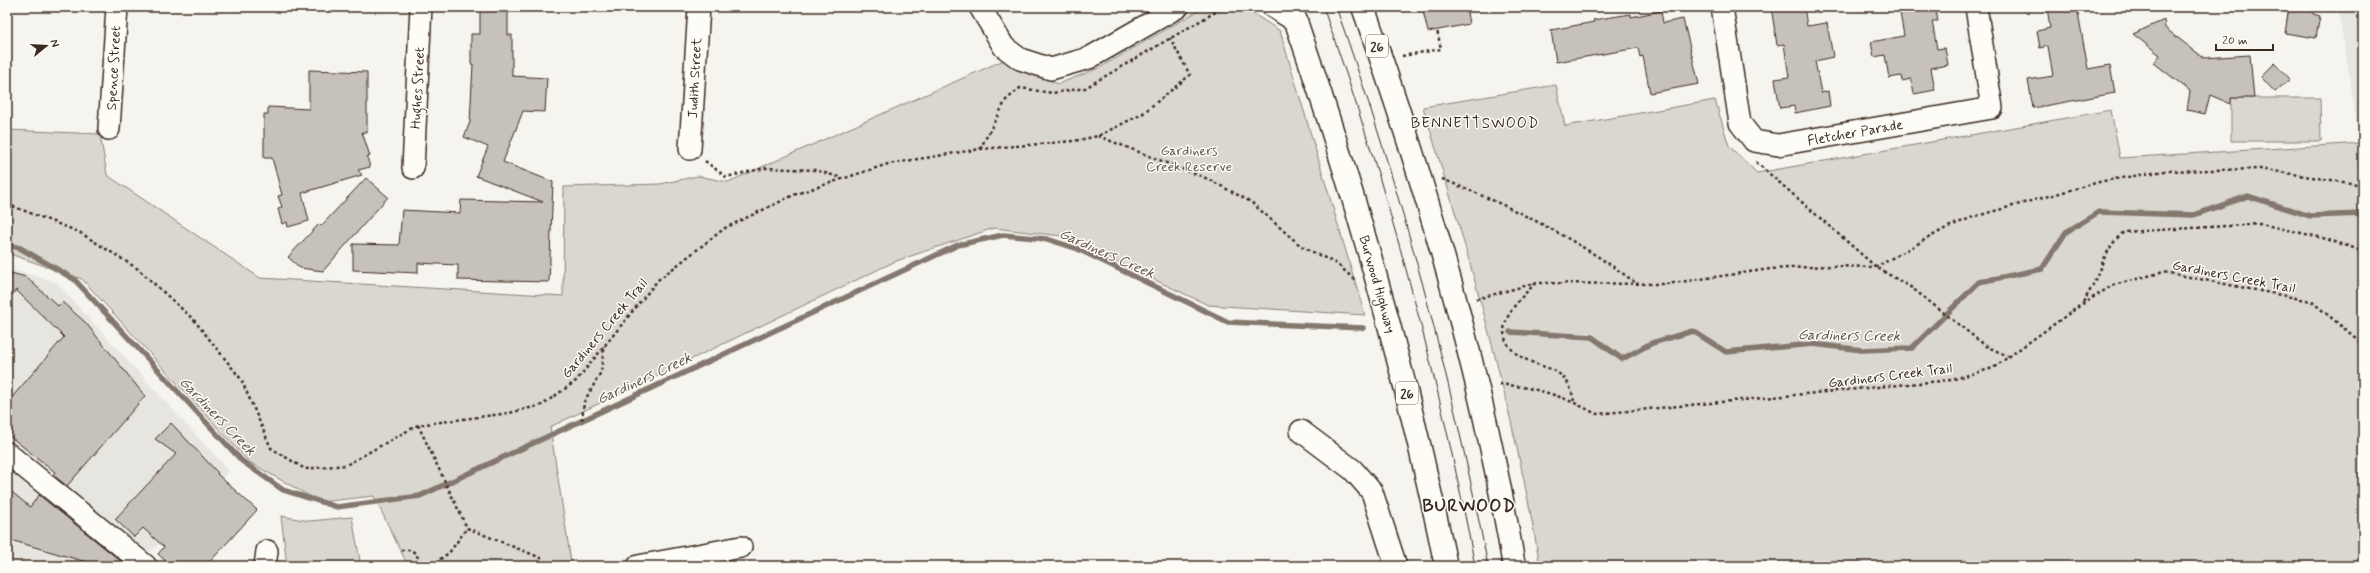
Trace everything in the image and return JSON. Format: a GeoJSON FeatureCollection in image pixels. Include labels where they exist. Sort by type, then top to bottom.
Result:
{"type":"FeatureCollection","features":[{"type":"Feature","properties":{"kind":"highway","name":"26"},"geometry":{"type":"LineString","coordinates":[[1363,7],[1391,86],[1445,259],[1488,432],[1514,566]]}},
{"type":"Feature","properties":{"kind":"highway","name":"Burwood Highway"},"geometry":{"type":"LineString","coordinates":[[1294,14],[1381,294],[1422,454],[1446,566]]}},
{"type":"Feature","properties":{"kind":"street","name":"Spence Street"},"geometry":{"type":"LineString","coordinates":[[109,129],[117,7]]}},
{"type":"Feature","properties":{"kind":"street","name":"Hughes Street"},"geometry":{"type":"LineString","coordinates":[[413,168],[421,7]]}},
{"type":"Feature","properties":{"kind":"street","name":"Judith Street"},"geometry":{"type":"LineString","coordinates":[[690,149],[699,7]]}},
{"type":"Feature","properties":{"kind":"street"},"geometry":{"type":"LineString","coordinates":[[980,7],[1004,47],[1020,59],[1051,69],[1089,58],[1178,7]]}},
{"type":"Feature","properties":{"kind":"street"},"geometry":{"type":"LineString","coordinates":[[1273,7],[1294,14]]}},
{"type":"Feature","properties":{"kind":"street"},"geometry":{"type":"LineString","coordinates":[[1722,7],[1740,123],[1754,141]]}},
{"type":"Feature","properties":{"kind":"street","name":"Fletcher Parade"},"geometry":{"type":"LineString","coordinates":[[1754,141],[1778,145],[1992,108],[1976,7]]}},
{"type":"Feature","properties":{"kind":"street"},"geometry":{"type":"LineString","coordinates":[[1300,431],[1353,470],[1372,492],[1396,566]]}},
{"type":"Feature","properties":{"kind":"street"},"geometry":{"type":"LineString","coordinates":[[7,453],[146,566]]}},
{"type":"Feature","properties":{"kind":"street"},"geometry":{"type":"LineString","coordinates":[[638,566],[740,547]]}},
{"type":"Feature","properties":{"kind":"path","name":"Gardiners Creek Trail"},"geometry":{"type":"LineString","coordinates":[[7,204],[79,232],[138,269],[194,320],[241,379],[271,448],[305,469],[346,465],[418,425],[509,413],[542,405],[576,381],[658,280],[725,228],[796,194],[888,164],[980,149],[1074,141],[1098,136],[1142,114],[1190,75],[1170,38],[1224,7]]}},
{"type":"Feature","properties":{"kind":"path"},"geometry":{"type":"LineString","coordinates":[[1402,56],[1441,49],[1437,30]]}},
{"type":"Feature","properties":{"kind":"path"},"geometry":{"type":"LineString","coordinates":[[1098,136],[1208,179],[1251,202],[1301,246],[1337,264],[1360,284]]}},
{"type":"Feature","properties":{"kind":"path"},"geometry":{"type":"LineString","coordinates":[[1754,141],[1748,154],[1770,177],[1876,267],[1912,288],[1986,346],[2010,357]]}},
{"type":"Feature","properties":{"kind":"path"},"geometry":{"type":"LineString","coordinates":[[690,149],[726,177],[765,168],[815,170],[843,178]]}},
{"type":"Feature","properties":{"kind":"path"},"geometry":{"type":"LineString","coordinates":[[1476,299],[1536,282],[1666,284],[1770,269],[1830,266],[1876,267],[1961,221],[2103,181],[2165,172],[2260,169],[2363,185]]}},
{"type":"Feature","properties":{"kind":"path"},"geometry":{"type":"LineString","coordinates":[[1441,179],[1507,206],[1602,257],[1637,284]]}},
{"type":"Feature","properties":{"kind":"path"},"geometry":{"type":"LineString","coordinates":[[2081,304],[2097,280],[2110,246],[2124,232],[2262,224],[2322,238],[2363,251]]}},
{"type":"Feature","properties":{"kind":"path","name":"Gardiners Creek Trail"},"geometry":{"type":"LineString","coordinates":[[1499,384],[1526,386],[1574,401],[1596,414],[1901,386],[1951,380],[1993,368],[2081,304],[2113,285],[2164,272],[2311,301],[2363,344]]}},
{"type":"Feature","properties":{"kind":"path"},"geometry":{"type":"LineString","coordinates":[[1536,282],[1517,300],[1506,317],[1504,332],[1508,346],[1528,361],[1554,370],[1565,379],[1571,390],[1574,401]]}},
{"type":"Feature","properties":{"kind":"path"},"geometry":{"type":"LineString","coordinates":[[582,420],[584,402],[601,372],[604,346]]}},
{"type":"Feature","properties":{"kind":"path"},"geometry":{"type":"LineString","coordinates":[[418,425],[467,528],[541,558],[540,566]]}},
{"type":"Feature","properties":{"kind":"path"},"geometry":{"type":"LineString","coordinates":[[430,566],[449,553],[467,528]]}},
{"type":"Feature","properties":{"kind":"path"},"geometry":{"type":"LineString","coordinates":[[401,550],[412,550],[425,566]]}},
{"type":"Feature","properties":{"kind":"shaded area"},"geometry":{"type":"Polygon","coordinates":[[[2338,7],[2363,7],[2363,143],[2360,143],[2338,7]]]}},
{"type":"Feature","properties":{"kind":"shaded area"},"geometry":{"type":"Polygon","coordinates":[[[7,268],[56,282],[229,471],[137,566],[7,566],[7,268]]]}},
{"type":"Feature","properties":{"kind":"green space","name":"Gardiners Creek Reserve"},"geometry":{"type":"Polygon","coordinates":[[[1205,7],[1243,7],[1280,31],[1365,315],[1208,305],[1062,236],[994,228],[896,261],[550,427],[571,562],[548,566],[408,566],[374,496],[320,502],[249,462],[82,279],[7,253],[7,130],[100,134],[107,175],[260,278],[563,296],[564,187],[660,184],[698,176],[728,182],[1004,60],[1058,84],[1099,68],[1205,7]]]}},
{"type":"Feature","properties":{"kind":"green space"},"geometry":{"type":"Polygon","coordinates":[[[1556,85],[1565,126],[1715,100],[1729,146],[1757,173],[2111,110],[2120,158],[2363,143],[2363,566],[1540,566],[1504,392],[1474,277],[1423,107],[1556,85]]]}},
{"type":"Feature","properties":{"kind":"green space"},"geometry":{"type":"Polygon","coordinates":[[[2231,98],[2320,98],[2321,141],[2231,141],[2231,98]]]}},
{"type":"Feature","properties":{"kind":"green space"},"geometry":{"type":"Polygon","coordinates":[[[281,516],[310,521],[352,517],[361,566],[287,566],[281,516]]]}},
{"type":"Feature","properties":{"kind":"building"},"geometry":{"type":"Polygon","coordinates":[[[480,7],[508,7],[508,35],[512,35],[512,76],[547,78],[545,112],[523,111],[503,162],[553,182],[549,282],[458,280],[458,265],[418,263],[418,273],[353,270],[353,244],[399,245],[402,210],[460,213],[461,200],[543,202],[476,176],[488,147],[464,137],[470,122],[473,64],[471,64],[471,34],[480,34],[480,7]]]}},
{"type":"Feature","properties":{"kind":"building"},"geometry":{"type":"Polygon","coordinates":[[[1422,7],[1466,7],[1469,24],[1428,32],[1422,7]]]}},
{"type":"Feature","properties":{"kind":"building"},"geometry":{"type":"Polygon","coordinates":[[[1771,7],[1804,7],[1807,26],[1827,23],[1833,57],[1815,61],[1821,93],[1828,91],[1830,106],[1795,113],[1794,106],[1780,108],[1775,79],[1789,77],[1784,44],[1777,45],[1771,7]]]}},
{"type":"Feature","properties":{"kind":"building"},"geometry":{"type":"Polygon","coordinates":[[[1899,7],[1935,7],[1938,21],[1932,21],[1937,49],[1945,48],[1948,65],[1931,68],[1935,90],[1914,94],[1911,79],[1902,81],[1901,76],[1889,78],[1885,55],[1874,57],[1871,42],[1904,36],[1899,7]]]}},
{"type":"Feature","properties":{"kind":"building"},"geometry":{"type":"Polygon","coordinates":[[[2047,7],[2077,7],[2088,69],[2110,65],[2115,93],[2033,108],[2028,80],[2053,76],[2048,46],[2040,48],[2037,31],[2050,28],[2047,7]]]}},
{"type":"Feature","properties":{"kind":"building"},"geometry":{"type":"Polygon","coordinates":[[[2289,7],[2314,7],[2313,14],[2320,16],[2316,38],[2285,33],[2289,7]]]}},
{"type":"Feature","properties":{"kind":"building"},"geometry":{"type":"Polygon","coordinates":[[[1661,11],[1663,23],[1683,19],[1699,84],[1650,93],[1643,56],[1640,57],[1638,48],[1556,62],[1551,30],[1594,22],[1593,20],[1631,14],[1631,17],[1661,11]]]}},
{"type":"Feature","properties":{"kind":"building"},"geometry":{"type":"Polygon","coordinates":[[[2164,20],[2165,28],[2204,58],[2250,55],[2254,98],[2231,98],[2231,104],[2210,95],[2205,114],[2187,110],[2190,91],[2154,63],[2160,55],[2133,34],[2164,20]]]}},
{"type":"Feature","properties":{"kind":"building"},"geometry":{"type":"Polygon","coordinates":[[[2275,63],[2290,79],[2275,92],[2261,77],[2275,63]]]}},
{"type":"Feature","properties":{"kind":"building"},"geometry":{"type":"Polygon","coordinates":[[[309,70],[367,72],[367,132],[362,132],[370,156],[367,157],[370,167],[358,170],[362,175],[302,193],[309,221],[288,227],[287,222],[282,224],[278,209],[282,207],[278,196],[282,195],[272,158],[264,158],[264,114],[268,114],[268,107],[309,109],[309,70]]]}},
{"type":"Feature","properties":{"kind":"building"},"geometry":{"type":"Polygon","coordinates":[[[366,178],[388,197],[323,271],[300,268],[288,257],[319,224],[321,226],[366,178]]]}},
{"type":"Feature","properties":{"kind":"building"},"geometry":{"type":"Polygon","coordinates":[[[7,272],[26,277],[58,306],[62,302],[85,322],[145,396],[67,486],[53,475],[55,472],[7,434],[7,403],[64,337],[16,290],[7,301],[7,272]]]}},
{"type":"Feature","properties":{"kind":"building"},"geometry":{"type":"Polygon","coordinates":[[[171,423],[218,473],[217,474],[257,510],[206,566],[171,566],[158,554],[164,547],[143,528],[134,537],[115,519],[176,454],[155,439],[171,423]]]}},
{"type":"Feature","properties":{"kind":"building"},"geometry":{"type":"Polygon","coordinates":[[[7,488],[30,507],[39,495],[127,566],[100,566],[7,539],[7,488]]]}},
{"type":"Feature","properties":{"kind":"waterway","name":"Gardiners Creek"},"geometry":{"type":"LineString","coordinates":[[1510,332],[1592,337],[1622,359],[1652,343],[1693,331],[1726,352],[1813,344],[1862,350],[1912,348],[1979,282],[2042,269],[2066,232],[2099,212],[2194,215],[2248,196],[2310,216],[2363,214]]}},
{"type":"Feature","properties":{"kind":"waterway","name":"Gardiners Creek"},"geometry":{"type":"LineString","coordinates":[[7,245],[20,248],[74,279],[242,461],[283,490],[337,507],[420,496],[958,245],[1003,235],[1047,239],[1078,249],[1228,322],[1363,328]]}},
{"type":"Feature","properties":{"kind":"tram line"},"geometry":{"type":"LineString","coordinates":[[1323,7],[1369,144],[1410,284],[1445,424],[1475,566]]}},
{"type":"Feature","properties":{"kind":"tram line"},"geometry":{"type":"LineString","coordinates":[[1336,7],[1360,76],[1403,214],[1441,354],[1474,495],[1488,566]]}},
{"type":"Feature","properties":{"kind":"district","name":"BENNETTSWOOD"},"geometry":{"type":"Point","coordinates":[1475,123]}},
{"type":"Feature","properties":{"kind":"district","name":"BURWOOD"},"geometry":{"type":"Point","coordinates":[1469,505]}}]}
